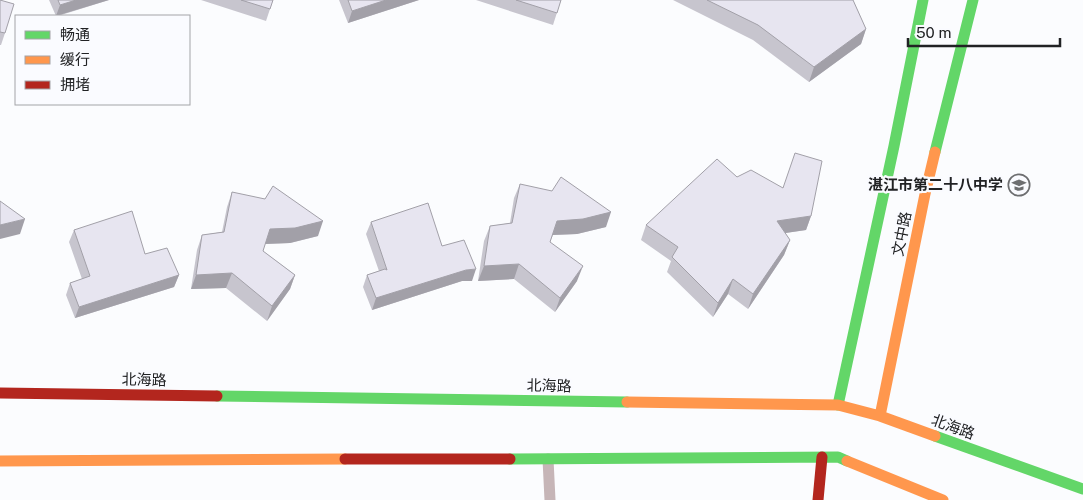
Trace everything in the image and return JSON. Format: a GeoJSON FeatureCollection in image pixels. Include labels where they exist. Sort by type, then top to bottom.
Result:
{"type":"FeatureCollection","features":[{"type":"Feature","properties":{"kind":"main road","name":"文中路"},"geometry":{"type":"LineString","coordinates":[[838,405],[923,0]]}},
{"type":"Feature","properties":{"kind":"main road","name":"文中路"},"geometry":{"type":"LineString","coordinates":[[880,416],[925,194],[972,0]]}},
{"type":"Feature","properties":{"kind":"main road","name":"北海路"},"geometry":{"type":"LineString","coordinates":[[0,393],[838,405],[880,416],[1083,489]]}},
{"type":"Feature","properties":{"kind":"main road"},"geometry":{"type":"LineString","coordinates":[[818,500],[822,457]]}},
{"type":"Feature","properties":{"kind":"main road"},"geometry":{"type":"LineString","coordinates":[[0,461],[838,457],[943,500]]}},
{"type":"Feature","properties":{"kind":"lane"},"geometry":{"type":"LineString","coordinates":[[548,459],[550,500]]}},
{"type":"Feature","properties":{"kind":"building"},"geometry":{"type":"Polygon","coordinates":[[[0,0],[14,4],[5,33],[0,32],[0,0]]]}},
{"type":"Feature","properties":{"kind":"building"},"geometry":{"type":"Polygon","coordinates":[[[58,0],[76,0],[60,5],[58,0]]]}},
{"type":"Feature","properties":{"kind":"building"},"geometry":{"type":"Polygon","coordinates":[[[241,0],[273,0],[270,9],[241,0]]]}},
{"type":"Feature","properties":{"kind":"building"},"geometry":{"type":"Polygon","coordinates":[[[348,0],[386,0],[352,11],[348,0]]]}},
{"type":"Feature","properties":{"kind":"building"},"geometry":{"type":"Polygon","coordinates":[[[516,0],[561,0],[557,13],[516,0]]]}},
{"type":"Feature","properties":{"kind":"building"},"geometry":{"type":"Polygon","coordinates":[[[707,0],[853,0],[866,29],[814,67],[758,25],[707,0]]]}},
{"type":"Feature","properties":{"kind":"building"},"geometry":{"type":"Polygon","coordinates":[[[795,153],[822,161],[811,216],[777,221],[790,240],[753,294],[733,279],[718,303],[672,257],[678,247],[646,225],[717,159],[737,177],[751,170],[783,188],[795,153]]]}},
{"type":"Feature","properties":{"kind":"building"},"geometry":{"type":"Polygon","coordinates":[[[561,177],[611,212],[583,219],[557,221],[550,242],[583,266],[560,298],[519,264],[484,266],[490,226],[512,223],[520,184],[552,191],[561,177]]]}},
{"type":"Feature","properties":{"kind":"building"},"geometry":{"type":"Polygon","coordinates":[[[273,186],[323,221],[295,228],[270,229],[263,251],[295,275],[272,306],[232,273],[196,275],[202,235],[224,232],[232,192],[265,199],[273,186]]]}},
{"type":"Feature","properties":{"kind":"building"},"geometry":{"type":"Polygon","coordinates":[[[0,201],[25,219],[0,225],[0,201]]]}},
{"type":"Feature","properties":{"kind":"building"},"geometry":{"type":"Polygon","coordinates":[[[428,203],[442,246],[464,240],[476,269],[466,270],[376,298],[367,275],[387,270],[371,222],[428,203]]]}},
{"type":"Feature","properties":{"kind":"building"},"geometry":{"type":"Polygon","coordinates":[[[132,211],[145,254],[167,248],[179,275],[79,307],[70,283],[90,276],[74,230],[132,211]]]}},
{"type":"Feature","properties":{"kind":"traffic: fast"},"geometry":{"type":"LineString","coordinates":[[838,405],[894,146],[923,0]]}},
{"type":"Feature","properties":{"kind":"traffic: fast"},"geometry":{"type":"LineString","coordinates":[[935,152],[973,0]]}},
{"type":"Feature","properties":{"kind":"traffic: fast"},"geometry":{"type":"LineString","coordinates":[[217,396],[627,402]]}},
{"type":"Feature","properties":{"kind":"traffic: fast"},"geometry":{"type":"LineString","coordinates":[[935,436],[1083,489]]}},
{"type":"Feature","properties":{"kind":"traffic: fast"},"geometry":{"type":"LineString","coordinates":[[510,459],[838,457],[847,461]]}},
{"type":"Feature","properties":{"kind":"traffic: slow"},"geometry":{"type":"LineString","coordinates":[[880,416],[935,152]]}},
{"type":"Feature","properties":{"kind":"traffic: slow"},"geometry":{"type":"LineString","coordinates":[[627,402],[838,405],[880,416],[935,436]]}},
{"type":"Feature","properties":{"kind":"traffic: slow"},"geometry":{"type":"LineString","coordinates":[[0,461],[345,459]]}},
{"type":"Feature","properties":{"kind":"traffic: slow"},"geometry":{"type":"LineString","coordinates":[[847,461],[943,500]]}},
{"type":"Feature","properties":{"kind":"traffic: jam"},"geometry":{"type":"LineString","coordinates":[[0,393],[217,396]]}},
{"type":"Feature","properties":{"kind":"traffic: jam"},"geometry":{"type":"LineString","coordinates":[[818,500],[822,457]]}},
{"type":"Feature","properties":{"kind":"traffic: jam"},"geometry":{"type":"LineString","coordinates":[[345,459],[510,459]]}},
{"type":"Feature","properties":{"kind":"place","name":"湛江市第二十八中学"},"geometry":{"type":"Point","coordinates":[1019,185]}}]}
